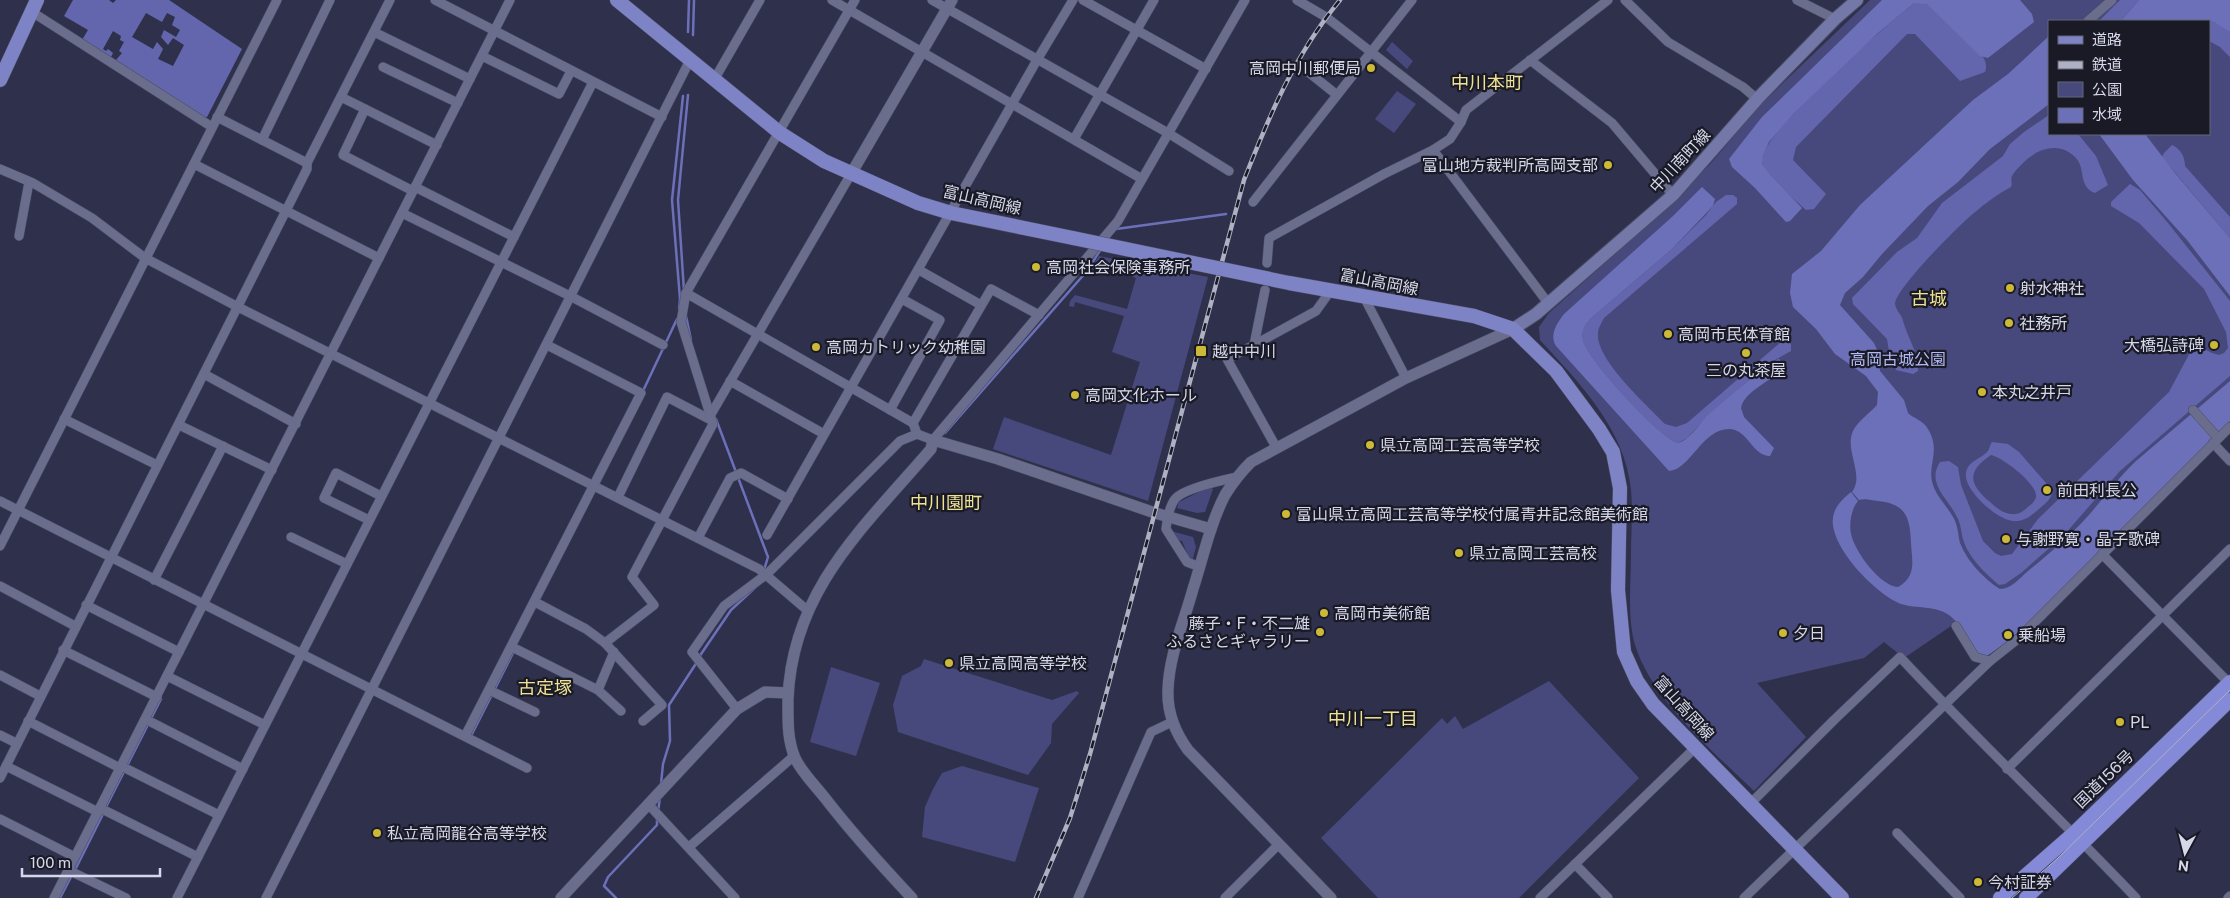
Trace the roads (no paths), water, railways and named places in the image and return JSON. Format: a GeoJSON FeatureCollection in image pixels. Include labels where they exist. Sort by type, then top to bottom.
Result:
{"type":"FeatureCollection","features":[{"type":"Feature","properties":{"kind":"highway","name":"国道156号"},"geometry":{"type":"LineString","coordinates":[[2026,898],[2078,838],[2230,683]]}},
{"type":"Feature","properties":{"kind":"highway","name":"国道156号"},"geometry":{"type":"LineString","coordinates":[[2000,898],[2078,838],[2230,700]]}},
{"type":"Feature","properties":{"kind":"main road","name":"富山高岡線"},"geometry":{"type":"LineString","coordinates":[[617,0],[780,133],[824,161],[918,203],[951,213],[1289,283],[1474,316],[1513,330],[1556,371],[1599,428],[1613,452],[1620,488],[1618,597],[1624,652],[1637,681],[1653,704],[1842,898]]}},
{"type":"Feature","properties":{"kind":"main road","name":"中川南町線"},"geometry":{"type":"LineString","coordinates":[[1513,330],[1548,303],[1673,195],[1757,100],[1857,0]]}},
{"type":"Feature","properties":{"kind":"main road"},"geometry":{"type":"LineString","coordinates":[[0,80],[35,6]]}},
{"type":"Feature","properties":{"kind":"street"},"geometry":{"type":"LineString","coordinates":[[0,546],[277,0]]}},
{"type":"Feature","properties":{"kind":"street"},"geometry":{"type":"LineString","coordinates":[[262,140],[330,0]]}},
{"type":"Feature","properties":{"kind":"street"},"geometry":{"type":"LineString","coordinates":[[0,778],[75,626],[238,307],[307,169],[307,163],[390,0]]}},
{"type":"Feature","properties":{"kind":"street"},"geometry":{"type":"LineString","coordinates":[[435,0],[662,117]]}},
{"type":"Feature","properties":{"kind":"street"},"geometry":{"type":"LineString","coordinates":[[54,898],[72,872],[75,857],[102,811],[148,721],[157,697],[203,604],[510,0]]}},
{"type":"Feature","properties":{"kind":"street"},"geometry":{"type":"LineString","coordinates":[[714,80],[760,0]]}},
{"type":"Feature","properties":{"kind":"street"},"geometry":{"type":"LineString","coordinates":[[832,0],[908,42],[921,52],[1142,179]]}},
{"type":"Feature","properties":{"kind":"street"},"geometry":{"type":"LineString","coordinates":[[605,643],[654,605],[632,577],[713,424],[681,322],[686,294],[855,0]]}},
{"type":"Feature","properties":{"kind":"street"},"geometry":{"type":"LineString","coordinates":[[932,0],[949,4],[1037,60],[1168,133],[1229,170]]}},
{"type":"Feature","properties":{"kind":"street"},"geometry":{"type":"LineString","coordinates":[[767,535],[1012,103],[1073,0]]}},
{"type":"Feature","properties":{"kind":"street"},"geometry":{"type":"LineString","coordinates":[[1083,0],[1206,68]]}},
{"type":"Feature","properties":{"kind":"street"},"geometry":{"type":"LineString","coordinates":[[1074,139],[1154,0]]}},
{"type":"Feature","properties":{"kind":"street"},"geometry":{"type":"LineString","coordinates":[[912,898],[841,818],[800,767],[794,756],[788,738],[788,693],[791,661],[807,610],[828,572],[881,506],[931,449],[933,440],[939,430],[1118,221],[1245,0]]}},
{"type":"Feature","properties":{"kind":"street"},"geometry":{"type":"LineString","coordinates":[[1297,0],[1326,17],[1461,122]]}},
{"type":"Feature","properties":{"kind":"street"},"geometry":{"type":"LineString","coordinates":[[1253,202],[1412,0]]}},
{"type":"Feature","properties":{"kind":"street"},"geometry":{"type":"LineString","coordinates":[[1267,262],[1269,238],[1450,139],[1466,110],[1608,0]]}},
{"type":"Feature","properties":{"kind":"street"},"geometry":{"type":"LineString","coordinates":[[1625,0],[1668,42],[1743,87],[1757,100]]}},
{"type":"Feature","properties":{"kind":"street"},"geometry":{"type":"LineString","coordinates":[[1797,0],[1835,20]]}},
{"type":"Feature","properties":{"kind":"street"},"geometry":{"type":"LineString","coordinates":[[2089,20],[2112,0]]}},
{"type":"Feature","properties":{"kind":"street"},"geometry":{"type":"LineString","coordinates":[[711,418],[757,334],[949,4]]}},
{"type":"Feature","properties":{"kind":"street"},"geometry":{"type":"LineString","coordinates":[[35,6],[212,127]]}},
{"type":"Feature","properties":{"kind":"street"},"geometry":{"type":"LineString","coordinates":[[374,32],[470,79]]}},
{"type":"Feature","properties":{"kind":"street"},"geometry":{"type":"LineString","coordinates":[[482,56],[559,94],[571,70]]}},
{"type":"Feature","properties":{"kind":"street"},"geometry":{"type":"LineString","coordinates":[[266,898],[572,297],[690,60]]}},
{"type":"Feature","properties":{"kind":"street"},"geometry":{"type":"LineString","coordinates":[[1530,60],[1612,123],[1673,195]]}},
{"type":"Feature","properties":{"kind":"street"},"geometry":{"type":"LineString","coordinates":[[383,67],[458,103]]}},
{"type":"Feature","properties":{"kind":"street"},"geometry":{"type":"LineString","coordinates":[[1302,67],[1337,95]]}},
{"type":"Feature","properties":{"kind":"street"},"geometry":{"type":"LineString","coordinates":[[177,898],[593,82]]}},
{"type":"Feature","properties":{"kind":"street"},"geometry":{"type":"LineString","coordinates":[[341,97],[437,145]]}},
{"type":"Feature","properties":{"kind":"street"},"geometry":{"type":"LineString","coordinates":[[366,109],[343,155],[514,237]]}},
{"type":"Feature","properties":{"kind":"street"},"geometry":{"type":"LineString","coordinates":[[217,117],[307,163]]}},
{"type":"Feature","properties":{"kind":"street"},"geometry":{"type":"LineString","coordinates":[[1433,150],[1548,303]]}},
{"type":"Feature","properties":{"kind":"street"},"geometry":{"type":"LineString","coordinates":[[194,164],[379,258]]}},
{"type":"Feature","properties":{"kind":"street"},"geometry":{"type":"LineString","coordinates":[[0,168],[29,182],[92,218],[145,258],[238,307],[698,538],[762,574],[807,610]]}},
{"type":"Feature","properties":{"kind":"street"},"geometry":{"type":"LineString","coordinates":[[20,236],[29,182]]}},
{"type":"Feature","properties":{"kind":"street"},"geometry":{"type":"LineString","coordinates":[[402,213],[572,297],[663,345]]}},
{"type":"Feature","properties":{"kind":"street"},"geometry":{"type":"LineString","coordinates":[[919,270],[981,305]]}},
{"type":"Feature","properties":{"kind":"street"},"geometry":{"type":"LineString","coordinates":[[913,423],[990,289],[1039,315]]}},
{"type":"Feature","properties":{"kind":"street"},"geometry":{"type":"LineString","coordinates":[[1254,346],[1265,290]]}},
{"type":"Feature","properties":{"kind":"street"},"geometry":{"type":"LineString","coordinates":[[1276,447],[1227,359],[1316,311],[1332,290]]}},
{"type":"Feature","properties":{"kind":"street"},"geometry":{"type":"LineString","coordinates":[[686,294],[913,423],[917,434]]}},
{"type":"Feature","properties":{"kind":"street"},"geometry":{"type":"LineString","coordinates":[[1364,297],[1406,378]]}},
{"type":"Feature","properties":{"kind":"street"},"geometry":{"type":"LineString","coordinates":[[890,410],[940,320],[902,299]]}},
{"type":"Feature","properties":{"kind":"street"},"geometry":{"type":"LineString","coordinates":[[1331,898],[1188,750],[1172,722],[1168,690],[1172,665],[1177,642],[1211,529],[1225,496],[1237,477],[1251,462],[1406,378],[1513,330]]}},
{"type":"Feature","properties":{"kind":"street"},"geometry":{"type":"LineString","coordinates":[[465,736],[641,393],[547,345]]}},
{"type":"Feature","properties":{"kind":"street"},"geometry":{"type":"LineString","coordinates":[[204,374],[296,424]]}},
{"type":"Feature","properties":{"kind":"street"},"geometry":{"type":"LineString","coordinates":[[730,381],[824,434]]}},
{"type":"Feature","properties":{"kind":"street"},"geometry":{"type":"LineString","coordinates":[[618,498],[667,397],[711,418]]}},
{"type":"Feature","properties":{"kind":"street"},"geometry":{"type":"LineString","coordinates":[[2193,410],[2230,461]]}},
{"type":"Feature","properties":{"kind":"street"},"geometry":{"type":"LineString","coordinates":[[64,419],[157,465]]}},
{"type":"Feature","properties":{"kind":"street"},"geometry":{"type":"LineString","coordinates":[[178,424],[272,470]]}},
{"type":"Feature","properties":{"kind":"street"},"geometry":{"type":"LineString","coordinates":[[1744,898],[1990,661],[2019,638],[2230,427]]}},
{"type":"Feature","properties":{"kind":"street"},"geometry":{"type":"LineString","coordinates":[[737,709],[692,652],[724,606],[762,574],[900,441],[917,434],[1211,529]]}},
{"type":"Feature","properties":{"kind":"street"},"geometry":{"type":"LineString","coordinates":[[154,580],[223,446]]}},
{"type":"Feature","properties":{"kind":"street"},"geometry":{"type":"LineString","coordinates":[[369,520],[324,498],[336,473],[381,496]]}},
{"type":"Feature","properties":{"kind":"street"},"geometry":{"type":"LineString","coordinates":[[698,538],[730,478],[741,473],[788,498]]}},
{"type":"Feature","properties":{"kind":"street"},"geometry":{"type":"LineString","coordinates":[[1200,567],[1187,562],[1166,529],[1168,516],[1176,498],[1211,482],[1237,477]]}},
{"type":"Feature","properties":{"kind":"street"},"geometry":{"type":"LineString","coordinates":[[0,501],[527,768]]}},
{"type":"Feature","properties":{"kind":"street"},"geometry":{"type":"LineString","coordinates":[[291,537],[347,564]]}},
{"type":"Feature","properties":{"kind":"street"},"geometry":{"type":"LineString","coordinates":[[2007,769],[2230,549]]}},
{"type":"Feature","properties":{"kind":"street"},"geometry":{"type":"LineString","coordinates":[[2102,554],[2230,683]]}},
{"type":"Feature","properties":{"kind":"street"},"geometry":{"type":"LineString","coordinates":[[0,586],[75,626]]}},
{"type":"Feature","properties":{"kind":"street"},"geometry":{"type":"LineString","coordinates":[[535,602],[586,628],[614,652],[662,705],[643,721]]}},
{"type":"Feature","properties":{"kind":"street"},"geometry":{"type":"LineString","coordinates":[[86,605],[179,652]]}},
{"type":"Feature","properties":{"kind":"street"},"geometry":{"type":"LineString","coordinates":[[1956,626],[1975,657],[1990,661]]}},
{"type":"Feature","properties":{"kind":"street"},"geometry":{"type":"LineString","coordinates":[[512,646],[598,690],[621,711]]}},
{"type":"Feature","properties":{"kind":"street"},"geometry":{"type":"LineString","coordinates":[[63,650],[157,697]]}},
{"type":"Feature","properties":{"kind":"street"},"geometry":{"type":"LineString","coordinates":[[598,690],[614,652]]}},
{"type":"Feature","properties":{"kind":"street"},"geometry":{"type":"LineString","coordinates":[[1751,803],[1900,657],[2007,769],[2136,898]]}},
{"type":"Feature","properties":{"kind":"street"},"geometry":{"type":"LineString","coordinates":[[0,675],[40,696]]}},
{"type":"Feature","properties":{"kind":"street"},"geometry":{"type":"LineString","coordinates":[[167,676],[265,725]]}},
{"type":"Feature","properties":{"kind":"street"},"geometry":{"type":"LineString","coordinates":[[489,690],[535,712]]}},
{"type":"Feature","properties":{"kind":"street"},"geometry":{"type":"LineString","coordinates":[[561,898],[650,805],[737,709],[765,692],[788,693]]}},
{"type":"Feature","properties":{"kind":"street"},"geometry":{"type":"LineString","coordinates":[[148,721],[243,769]]}},
{"type":"Feature","properties":{"kind":"street"},"geometry":{"type":"LineString","coordinates":[[28,722],[219,815]]}},
{"type":"Feature","properties":{"kind":"street"},"geometry":{"type":"LineString","coordinates":[[1078,898],[1151,732],[1172,722]]}},
{"type":"Feature","properties":{"kind":"street"},"geometry":{"type":"LineString","coordinates":[[0,735],[16,743]]}},
{"type":"Feature","properties":{"kind":"street"},"geometry":{"type":"LineString","coordinates":[[1540,898],[1695,748]]}},
{"type":"Feature","properties":{"kind":"street"},"geometry":{"type":"LineString","coordinates":[[689,848],[794,756]]}},
{"type":"Feature","properties":{"kind":"street"},"geometry":{"type":"LineString","coordinates":[[6,766],[198,858]]}},
{"type":"Feature","properties":{"kind":"street"},"geometry":{"type":"LineString","coordinates":[[650,805],[735,898]]}},
{"type":"Feature","properties":{"kind":"street"},"geometry":{"type":"LineString","coordinates":[[0,819],[75,857]]}},
{"type":"Feature","properties":{"kind":"street"},"geometry":{"type":"LineString","coordinates":[[1898,832],[1960,898]]}},
{"type":"Feature","properties":{"kind":"street"},"geometry":{"type":"LineString","coordinates":[[1225,898],[1279,844]]}},
{"type":"Feature","properties":{"kind":"street"},"geometry":{"type":"LineString","coordinates":[[1575,864],[1608,898]]}},
{"type":"Feature","properties":{"kind":"street"},"geometry":{"type":"LineString","coordinates":[[72,872],[126,898]]}},
{"type":"Feature","properties":{"kind":"water"},"geometry":{"type":"Polygon","coordinates":[[[1882,0],[2020,0],[2032,14],[2034,22],[1988,58],[1980,56],[1927,4],[1914,3],[1878,33],[1794,113],[1769,142],[1763,155],[1762,164],[1802,208],[1790,221],[1786,222],[1755,188],[1732,167],[1729,159],[1762,117],[1882,0]]]}},
{"type":"Feature","properties":{"kind":"water"},"geometry":{"type":"Polygon","coordinates":[[[2139,0],[2230,0],[2230,32],[2210,20],[2122,20],[2139,0]]]}},
{"type":"Feature","properties":{"kind":"water"},"geometry":{"type":"Polygon","coordinates":[[[2048,37],[2048,105],[1990,149],[1958,182],[1928,206],[1882,254],[1863,277],[1845,293],[1840,305],[1874,343],[1878,352],[1880,371],[1904,400],[1908,413],[1924,424],[1931,435],[1934,450],[1931,470],[1933,485],[1955,520],[1963,550],[1982,575],[2000,589],[2004,589],[2015,583],[2059,545],[2088,516],[2136,461],[2230,381],[2230,421],[2015,636],[2009,628],[2001,633],[2007,642],[1987,656],[1978,656],[1962,629],[1949,615],[1931,608],[1901,604],[1890,598],[1878,590],[1854,566],[1844,552],[1833,525],[1834,513],[1843,499],[1851,492],[1858,501],[1851,517],[1851,534],[1853,541],[1869,567],[1884,581],[1898,587],[1904,583],[1911,573],[1912,556],[1909,526],[1905,513],[1895,505],[1868,499],[1859,500],[1852,492],[1855,485],[1856,470],[1851,438],[1858,424],[1877,405],[1878,392],[1866,376],[1835,354],[1816,329],[1793,307],[1790,293],[1792,274],[1821,251],[1860,205],[1973,100],[2008,74],[2048,37]]]}},
{"type":"Feature","properties":{"kind":"water"},"geometry":{"type":"Polygon","coordinates":[[[2100,135],[2146,135],[2230,238],[2230,296],[2187,240],[2133,180],[2100,135]]]}},
{"type":"Feature","properties":{"kind":"water"},"geometry":{"type":"Polygon","coordinates":[[[1702,187],[1715,199],[1713,206],[1672,249],[1590,319],[1583,331],[1583,340],[1587,350],[1625,397],[1656,427],[1678,443],[1690,436],[1706,417],[1755,375],[1779,359],[1782,362],[1781,368],[1749,394],[1741,408],[1744,417],[1774,448],[1770,456],[1764,455],[1741,433],[1729,429],[1711,435],[1683,464],[1669,471],[1556,346],[1553,338],[1557,325],[1564,314],[1673,216],[1702,187]]]}},
{"type":"Feature","properties":{"kind":"waterway"},"geometry":{"type":"LineString","coordinates":[[688,32],[689,0]]}},
{"type":"Feature","properties":{"kind":"waterway"},"geometry":{"type":"LineString","coordinates":[[693,35],[694,0]]}},
{"type":"Feature","properties":{"kind":"waterway"},"geometry":{"type":"LineString","coordinates":[[684,291],[678,200],[688,95]]}},
{"type":"Feature","properties":{"kind":"waterway"},"geometry":{"type":"LineString","coordinates":[[679,309],[680,299],[672,200],[683,96]]}},
{"type":"Feature","properties":{"kind":"waterway"},"geometry":{"type":"LineString","coordinates":[[1116,229],[1226,214]]}},
{"type":"Feature","properties":{"kind":"waterway"},"geometry":{"type":"LineString","coordinates":[[945,433],[1087,271],[1101,249]]}},
{"type":"Feature","properties":{"kind":"waterway"},"geometry":{"type":"LineString","coordinates":[[686,316],[691,340]]}},
{"type":"Feature","properties":{"kind":"waterway"},"geometry":{"type":"LineString","coordinates":[[643,391],[677,319]]}},
{"type":"Feature","properties":{"kind":"waterway"},"geometry":{"type":"LineString","coordinates":[[716,419],[768,557],[764,570]]}},
{"type":"Feature","properties":{"kind":"waterway"},"geometry":{"type":"LineString","coordinates":[[699,657],[731,610],[760,583]]}},
{"type":"Feature","properties":{"kind":"waterway"},"geometry":{"type":"LineString","coordinates":[[472,734],[514,651]]}},
{"type":"Feature","properties":{"kind":"waterway"},"geometry":{"type":"LineString","coordinates":[[661,784],[663,764],[670,741],[669,705],[697,662]]}},
{"type":"Feature","properties":{"kind":"waterway"},"geometry":{"type":"LineString","coordinates":[[106,807],[161,699]]}},
{"type":"Feature","properties":{"kind":"waterway"},"geometry":{"type":"LineString","coordinates":[[658,812],[660,797]]}},
{"type":"Feature","properties":{"kind":"waterway"},"geometry":{"type":"LineString","coordinates":[[75,870],[104,812]]}},
{"type":"Feature","properties":{"kind":"waterway"},"geometry":{"type":"LineString","coordinates":[[616,898],[604,886],[608,877],[657,825],[657,817]]}},
{"type":"Feature","properties":{"kind":"waterway"},"geometry":{"type":"LineString","coordinates":[[60,898],[72,875]]}},
{"type":"Feature","properties":{"kind":"tram line"},"geometry":{"type":"LineString","coordinates":[[2012,898],[2057,859],[2230,690]]}},
{"type":"Feature","properties":{"kind":"railway"},"geometry":{"type":"LineString","coordinates":[[1036,898],[1070,818],[1090,754],[1244,180],[1284,86],[1310,42],[1340,0]]}},
{"type":"Feature","properties":{"kind":"place","name":"高岡中川郵便局"},"geometry":{"type":"Point","coordinates":[1371,68]}},
{"type":"Feature","properties":{"kind":"place","name":"富山地方裁判所高岡支部"},"geometry":{"type":"Point","coordinates":[1608,165]}},
{"type":"Feature","properties":{"kind":"place","name":"高岡社会保険事務所"},"geometry":{"type":"Point","coordinates":[1036,267]}},
{"type":"Feature","properties":{"kind":"place","name":"射水神社"},"geometry":{"type":"Point","coordinates":[2010,288]}},
{"type":"Feature","properties":{"kind":"place","name":"社務所"},"geometry":{"type":"Point","coordinates":[2009,323]}},
{"type":"Feature","properties":{"kind":"place","name":"高岡市民体育館"},"geometry":{"type":"Point","coordinates":[1668,334]}},
{"type":"Feature","properties":{"kind":"place","name":"大橋弘詩碑"},"geometry":{"type":"Point","coordinates":[2214,345]}},
{"type":"Feature","properties":{"kind":"place","name":"高岡カトリック幼稚園"},"geometry":{"type":"Point","coordinates":[816,347]}},
{"type":"Feature","properties":{"kind":"place","name":"越中中川"},"geometry":{"type":"Point","coordinates":[1201,351]}},
{"type":"Feature","properties":{"kind":"place","name":"三の丸茶屋"},"geometry":{"type":"Point","coordinates":[1746,353]}},
{"type":"Feature","properties":{"kind":"place","name":"本丸之井戸"},"geometry":{"type":"Point","coordinates":[1982,392]}},
{"type":"Feature","properties":{"kind":"place","name":"高岡文化ホール"},"geometry":{"type":"Point","coordinates":[1075,395]}},
{"type":"Feature","properties":{"kind":"place","name":"県立高岡工芸高等学校"},"geometry":{"type":"Point","coordinates":[1370,445]}},
{"type":"Feature","properties":{"kind":"place","name":"前田利長公"},"geometry":{"type":"Point","coordinates":[2047,490]}},
{"type":"Feature","properties":{"kind":"place","name":"富山県立高岡工芸高等学校付属青井記念館美術館"},"geometry":{"type":"Point","coordinates":[1286,514]}},
{"type":"Feature","properties":{"kind":"place","name":"与謝野寛・晶子歌碑"},"geometry":{"type":"Point","coordinates":[2006,539]}},
{"type":"Feature","properties":{"kind":"place","name":"県立高岡工芸高校"},"geometry":{"type":"Point","coordinates":[1459,553]}},
{"type":"Feature","properties":{"kind":"place","name":"高岡市美術館"},"geometry":{"type":"Point","coordinates":[1324,613]}},
{"type":"Feature","properties":{"kind":"place","name":"藤子・F・不二雄 ふるさとギャラリー"},"geometry":{"type":"Point","coordinates":[1320,632]}},
{"type":"Feature","properties":{"kind":"place","name":"夕日"},"geometry":{"type":"Point","coordinates":[1783,633]}},
{"type":"Feature","properties":{"kind":"place","name":"乗船場"},"geometry":{"type":"Point","coordinates":[2008,635]}},
{"type":"Feature","properties":{"kind":"place","name":"県立高岡高等学校"},"geometry":{"type":"Point","coordinates":[949,663]}},
{"type":"Feature","properties":{"kind":"place","name":"PL"},"geometry":{"type":"Point","coordinates":[2120,722]}},
{"type":"Feature","properties":{"kind":"place","name":"私立高岡龍谷高等学校"},"geometry":{"type":"Point","coordinates":[377,833]}},
{"type":"Feature","properties":{"kind":"place","name":"今村証券"},"geometry":{"type":"Point","coordinates":[1978,882]}},
{"type":"Feature","properties":{"kind":"district","name":"中川本町"},"geometry":{"type":"Point","coordinates":[1487,82]}},
{"type":"Feature","properties":{"kind":"district","name":"古城"},"geometry":{"type":"Point","coordinates":[1929,298]}},
{"type":"Feature","properties":{"kind":"district","name":"中川園町"},"geometry":{"type":"Point","coordinates":[946,502]}},
{"type":"Feature","properties":{"kind":"district","name":"古定塚"},"geometry":{"type":"Point","coordinates":[545,687]}},
{"type":"Feature","properties":{"kind":"district","name":"中川一丁目"},"geometry":{"type":"Point","coordinates":[1373,718]}},
{"type":"Feature","properties":{"kind":"park label","name":"高岡古城公園"},"geometry":{"type":"Point","coordinates":[1898,359]}}]}
